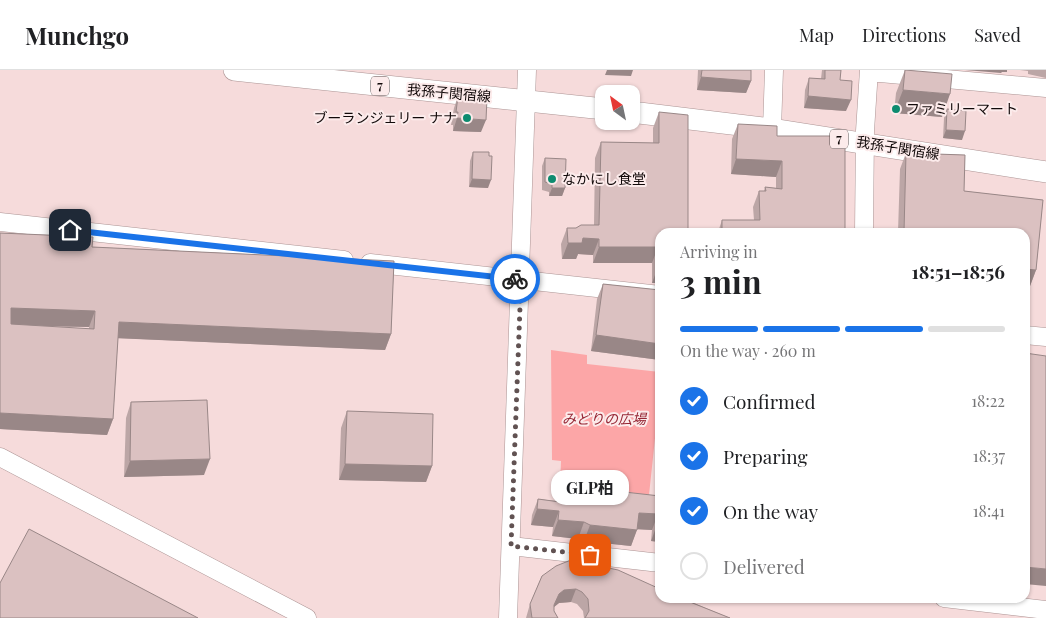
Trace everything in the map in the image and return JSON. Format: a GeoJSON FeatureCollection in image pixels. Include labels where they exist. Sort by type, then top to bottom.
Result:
{"type":"FeatureCollection","features":[{"type":"Feature","properties":{"kind":"main road","name":"我孫子関宿線"},"geometry":{"type":"LineString","coordinates":[[234,70],[595,108]]}},
{"type":"Feature","properties":{"kind":"main road","name":"我孫子関宿線"},"geometry":{"type":"LineString","coordinates":[[640,113],[772,129],[1046,172]]}},
{"type":"Feature","properties":{"kind":"street"},"geometry":{"type":"LineString","coordinates":[[508,618],[527,70]]}},
{"type":"Feature","properties":{"kind":"street"},"geometry":{"type":"LineString","coordinates":[[772,129],[774,70]]}},
{"type":"Feature","properties":{"kind":"street"},"geometry":{"type":"LineString","coordinates":[[864,228],[865,131],[869,71],[985,76],[1046,88]]}},
{"type":"Feature","properties":{"kind":"street"},"geometry":{"type":"LineString","coordinates":[[0,222],[655,295]]}},
{"type":"Feature","properties":{"kind":"street"},"geometry":{"type":"LineString","coordinates":[[1030,335],[1046,337]]}},
{"type":"Feature","properties":{"kind":"street"},"geometry":{"type":"LineString","coordinates":[[0,458],[307,618]]}},
{"type":"Feature","properties":{"kind":"street"},"geometry":{"type":"LineString","coordinates":[[511,546],[655,562]]}},
{"type":"Feature","properties":{"kind":"street"},"geometry":{"type":"LineString","coordinates":[[986,603],[1046,610]]}},
{"type":"Feature","properties":{"kind":"green space","name":"みどりの広場"},"geometry":{"type":"Polygon","coordinates":[[[551,350],[587,355],[587,364],[655,371],[655,438],[649,495],[560,487],[561,461],[552,460],[551,350]]]}},
{"type":"Feature","properties":{"kind":"building"},"geometry":{"type":"Polygon","coordinates":[[[702,70],[751,70],[751,81],[701,77],[702,70]]]}},
{"type":"Feature","properties":{"kind":"building"},"geometry":{"type":"Polygon","coordinates":[[[825,70],[841,70],[840,80],[852,81],[851,100],[808,96],[809,78],[825,79],[825,70]]]}},
{"type":"Feature","properties":{"kind":"building"},"geometry":{"type":"Polygon","coordinates":[[[905,70],[952,74],[950,94],[903,90],[905,70]]]}},
{"type":"Feature","properties":{"kind":"building"},"geometry":{"type":"Polygon","coordinates":[[[458,96],[487,98],[486,120],[457,118],[458,96]]]}},
{"type":"Feature","properties":{"kind":"building"},"geometry":{"type":"Polygon","coordinates":[[[947,109],[966,111],[965,131],[946,130],[947,109]]]}},
{"type":"Feature","properties":{"kind":"building"},"geometry":{"type":"Polygon","coordinates":[[[659,112],[688,115],[688,228],[655,228],[655,247],[599,247],[599,239],[583,238],[582,243],[568,243],[567,228],[576,228],[581,225],[599,225],[601,142],[659,143],[659,112]]]}},
{"type":"Feature","properties":{"kind":"building"},"geometry":{"type":"Polygon","coordinates":[[[738,124],[777,126],[777,136],[839,136],[839,146],[845,146],[845,228],[722,228],[722,220],[760,220],[759,191],[766,191],[765,187],[782,189],[782,161],[736,159],[738,124]]]}},
{"type":"Feature","properties":{"kind":"building"},"geometry":{"type":"Polygon","coordinates":[[[473,152],[489,152],[489,156],[492,156],[491,180],[472,179],[473,152]]]}},
{"type":"Feature","properties":{"kind":"building"},"geometry":{"type":"Polygon","coordinates":[[[906,153],[965,155],[964,191],[1043,200],[1036,270],[1030,269],[1030,228],[904,228],[906,153]]]}},
{"type":"Feature","properties":{"kind":"building"},"geometry":{"type":"Polygon","coordinates":[[[545,158],[566,159],[565,188],[552,188],[552,184],[545,182],[545,158]]]}},
{"type":"Feature","properties":{"kind":"building"},"geometry":{"type":"Polygon","coordinates":[[[0,233],[93,237],[92,247],[394,261],[391,334],[119,322],[113,419],[0,413],[0,233]],[[11,308],[11,324],[94,329],[95,311],[11,308]]]}},
{"type":"Feature","properties":{"kind":"building"},"geometry":{"type":"Polygon","coordinates":[[[603,284],[655,289],[655,343],[596,335],[603,284]]]}},
{"type":"Feature","properties":{"kind":"building"},"geometry":{"type":"Polygon","coordinates":[[[1030,354],[1046,356],[1046,569],[1030,567],[1030,354]]]}},
{"type":"Feature","properties":{"kind":"building"},"geometry":{"type":"Polygon","coordinates":[[[207,400],[210,459],[130,461],[131,402],[207,400]]]}},
{"type":"Feature","properties":{"kind":"building"},"geometry":{"type":"Polygon","coordinates":[[[347,411],[433,414],[432,466],[345,464],[347,411]]]}},
{"type":"Feature","properties":{"kind":"building"},"geometry":{"type":"Polygon","coordinates":[[[562,485],[655,495],[655,514],[639,513],[637,530],[558,520],[559,511],[537,509],[538,499],[560,502],[562,485]]]}},
{"type":"Feature","properties":{"kind":"building"},"geometry":{"type":"Polygon","coordinates":[[[29,529],[198,618],[0,618],[0,583],[29,529]]]}},
{"type":"Feature","properties":{"kind":"building"},"geometry":{"type":"Polygon","coordinates":[[[571,560],[618,570],[655,587],[655,603],[692,603],[730,618],[585,618],[589,611],[588,599],[582,592],[576,589],[564,590],[559,594],[554,605],[554,611],[558,618],[532,618],[530,604],[542,576],[556,566],[571,560]]]}},
{"type":"Feature","properties":{"kind":"way so far"},"geometry":{"type":"LineString","coordinates":[[515,279],[521,280],[511,546],[590,555]]}},
{"type":"Feature","properties":{"kind":"place","name":"ファミリーマート"},"geometry":{"type":"Point","coordinates":[896,109]}},
{"type":"Feature","properties":{"kind":"place","name":"ブーランジェリー ナナ"},"geometry":{"type":"Point","coordinates":[467,118]}},
{"type":"Feature","properties":{"kind":"place","name":"なかにし食堂"},"geometry":{"type":"Point","coordinates":[552,179]}},
{"type":"Feature","properties":{"kind":"place","name":"GLP柏"},"geometry":{"type":"Point","coordinates":[590,555]}},
{"type":"Feature","properties":{"kind":"route"},"geometry":{"type":"LineString","coordinates":[[70,230],[515,279]]}}]}
